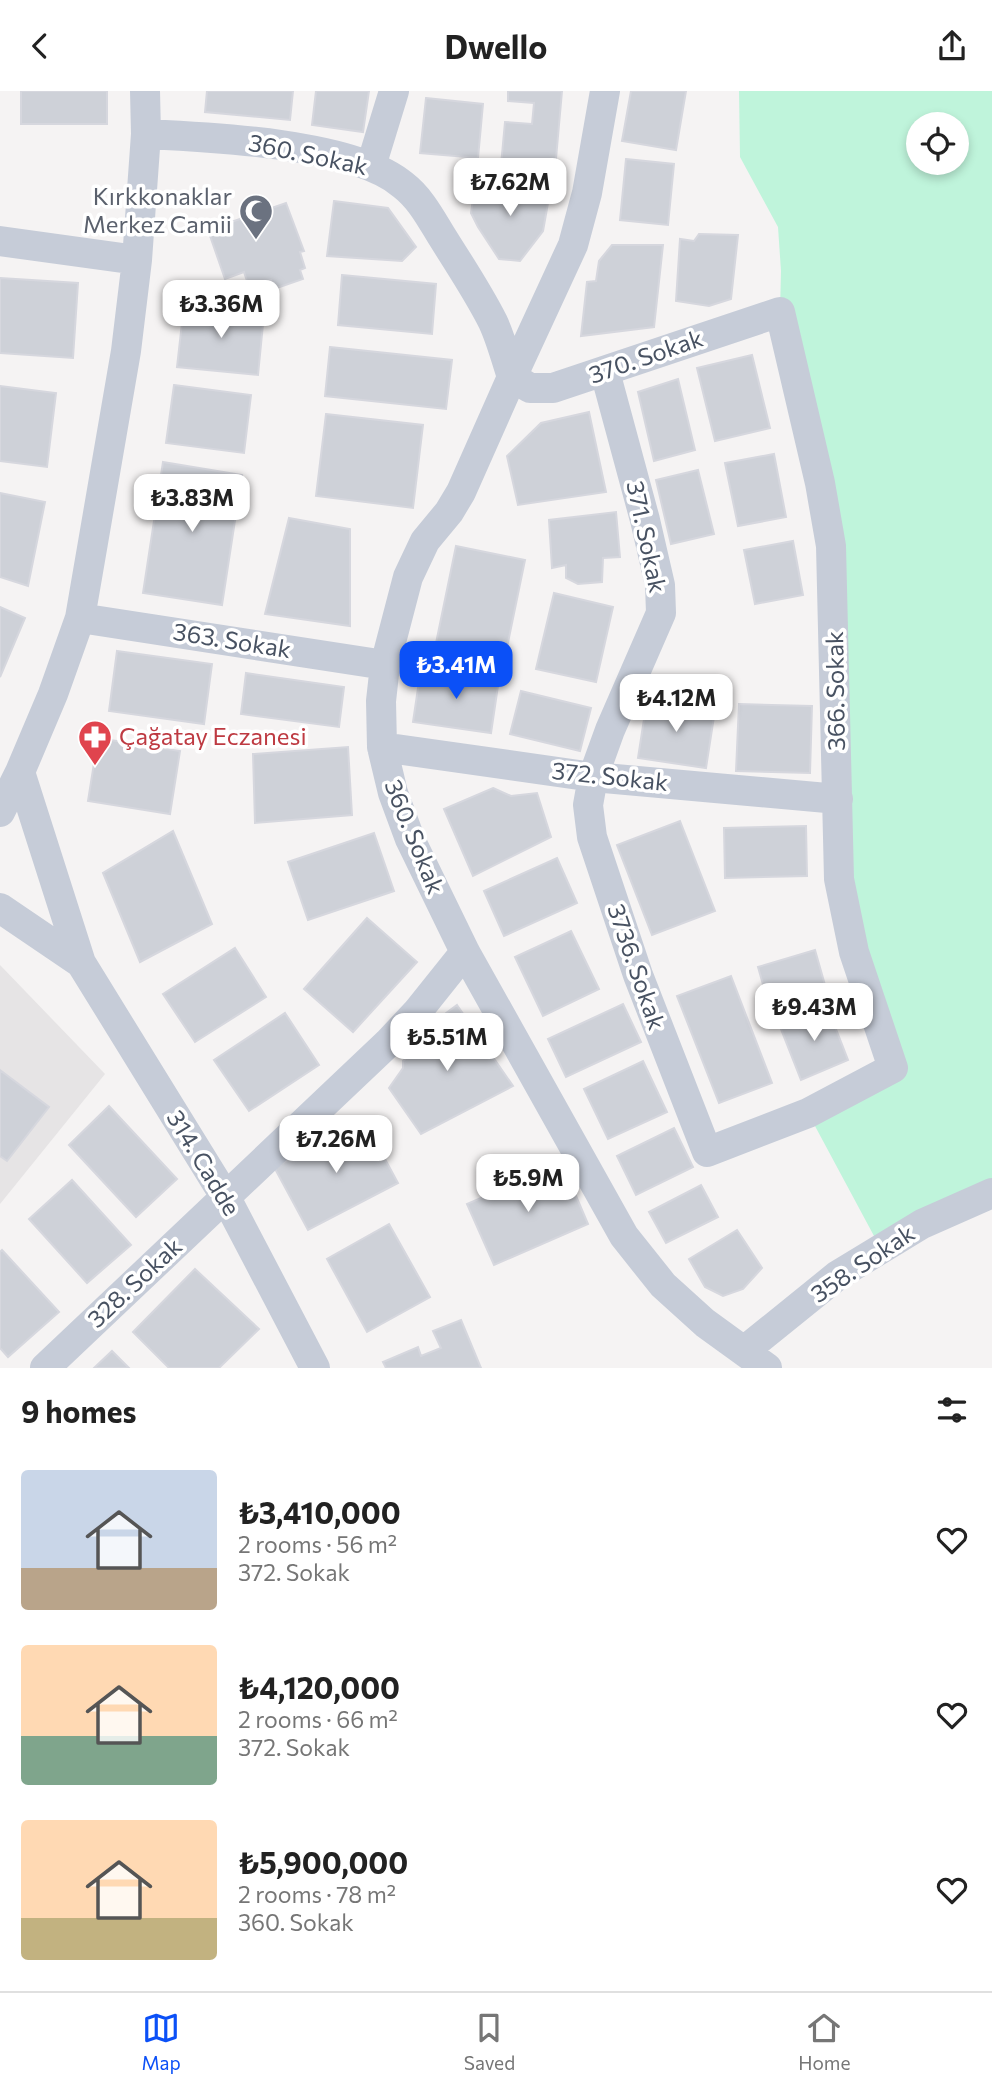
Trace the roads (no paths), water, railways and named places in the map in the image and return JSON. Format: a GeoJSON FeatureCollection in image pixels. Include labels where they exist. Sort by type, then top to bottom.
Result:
{"type":"FeatureCollection","features":[{"type":"Feature","properties":{"kind":"street"},"geometry":{"type":"LineString","coordinates":[[0,812],[53,694],[80,618],[126,351],[137,260],[146,134],[145,91]]}},
{"type":"Feature","properties":{"kind":"street"},"geometry":{"type":"LineString","coordinates":[[371,166],[394,91]]}},
{"type":"Feature","properties":{"kind":"street"},"geometry":{"type":"LineString","coordinates":[[512,377],[573,245],[587,193],[606,91]]}},
{"type":"Feature","properties":{"kind":"street","name":"360. Sokak"},"geometry":{"type":"LineString","coordinates":[[146,134],[215,137],[267,144],[371,166],[402,184],[418,199],[494,324],[512,377],[461,492],[415,559],[384,665],[381,701],[382,747],[393,793],[410,839],[465,952],[624,1236],[663,1285],[705,1323],[755,1360]]}},
{"type":"Feature","properties":{"kind":"street"},"geometry":{"type":"LineString","coordinates":[[0,241],[137,260]]}},
{"type":"Feature","properties":{"kind":"street","name":"370. Sokak"},"geometry":{"type":"LineString","coordinates":[[512,377],[530,388],[553,388],[780,312]]}},
{"type":"Feature","properties":{"kind":"street","name":"366. Sokak"},"geometry":{"type":"LineString","coordinates":[[780,312],[820,484],[831,546],[839,879],[854,952],[892,1068]]}},
{"type":"Feature","properties":{"kind":"street","name":"371. Sokak"},"geometry":{"type":"LineString","coordinates":[[593,777],[610,730],[661,613],[660,585],[645,520],[605,372]]}},
{"type":"Feature","properties":{"kind":"street","name":"363. Sokak"},"geometry":{"type":"LineString","coordinates":[[80,618],[384,665]]}},
{"type":"Feature","properties":{"kind":"street","name":"372. Sokak"},"geometry":{"type":"LineString","coordinates":[[382,747],[593,777],[838,799]]}},
{"type":"Feature","properties":{"kind":"street"},"geometry":{"type":"LineString","coordinates":[[20,772],[81,963]]}},
{"type":"Feature","properties":{"kind":"street","name":"3736. Sokak"},"geometry":{"type":"LineString","coordinates":[[593,777],[588,805],[592,837],[642,987],[707,1152],[808,1113],[892,1068]]}},
{"type":"Feature","properties":{"kind":"street"},"geometry":{"type":"LineString","coordinates":[[0,908],[81,963]]}},
{"type":"Feature","properties":{"kind":"street","name":"328. Sokak"},"geometry":{"type":"LineString","coordinates":[[45,1368],[388,1043],[417,1012],[465,952]]}},
{"type":"Feature","properties":{"kind":"street","name":"314. Cadde"},"geometry":{"type":"LineString","coordinates":[[81,963],[226,1198],[313,1367]]}},
{"type":"Feature","properties":{"kind":"street","name":"358. Sokak"},"geometry":{"type":"LineString","coordinates":[[755,1360],[838,1275],[922,1224],[992,1192]]}},
{"type":"Feature","properties":{"kind":"place","name":"Kırkkonaklar Merkez Camii"},"geometry":{"type":"Point","coordinates":[256,241]}},
{"type":"Feature","properties":{"kind":"place","name":"Çağatay Eczanesi"},"geometry":{"type":"Point","coordinates":[95,767]}}]}
